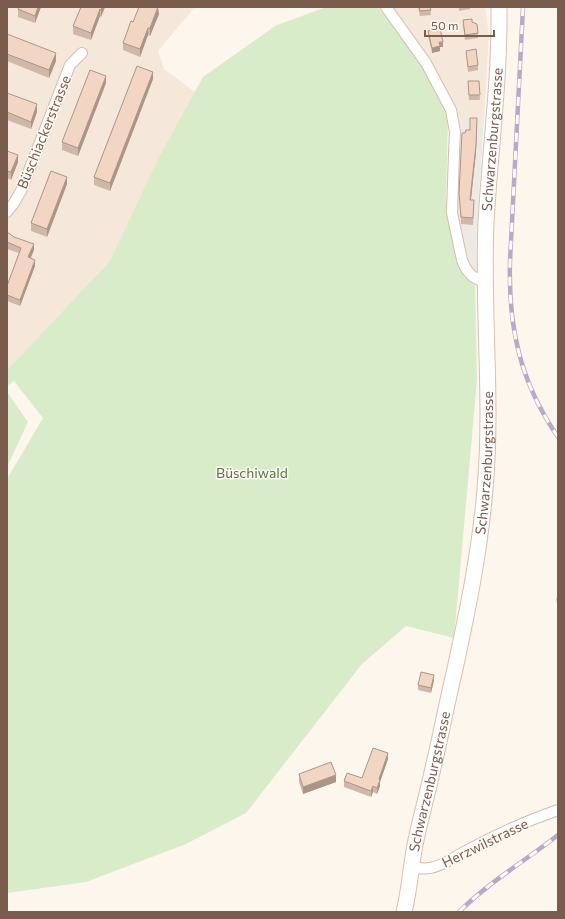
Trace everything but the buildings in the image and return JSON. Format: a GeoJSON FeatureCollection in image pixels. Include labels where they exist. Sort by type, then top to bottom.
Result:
{"type":"FeatureCollection","features":[{"type":"Feature","properties":{"kind":"main road","name":"Schwarzenburgstrasse"},"geometry":{"type":"LineString","coordinates":[[404,912],[416,840],[463,631],[480,538],[485,488],[487,438],[485,283],[486,223],[497,76],[499,7]]}},
{"type":"Feature","properties":{"kind":"street"},"geometry":{"type":"LineString","coordinates":[[386,7],[426,62],[451,110],[455,132],[452,213],[462,260],[466,269],[472,276],[485,283]]}},
{"type":"Feature","properties":{"kind":"street","name":"Büschiackerstrasse"},"geometry":{"type":"LineString","coordinates":[[7,212],[21,191],[70,65],[82,53]]}},
{"type":"Feature","properties":{"kind":"street","name":"Herzwilstrasse"},"geometry":{"type":"LineString","coordinates":[[412,867],[428,869],[442,865],[465,851],[512,828],[558,810]]}},
{"type":"Feature","properties":{"kind":"shaded area"},"geometry":{"type":"Polygon","coordinates":[[[7,7],[195,7],[158,51],[164,69],[195,92],[110,261],[7,370],[7,7]]]}},
{"type":"Feature","properties":{"kind":"shaded area"},"geometry":{"type":"Polygon","coordinates":[[[377,7],[485,7],[489,35],[484,119],[448,116],[412,47],[377,7]]]}},
{"type":"Feature","properties":{"kind":"shaded area"},"geometry":{"type":"Polygon","coordinates":[[[448,116],[484,119],[477,224],[476,274],[465,259],[454,213],[456,135],[448,116]]]}},
{"type":"Feature","properties":{"kind":"green space","name":"Büschiwald"},"geometry":{"type":"Polygon","coordinates":[[[326,7],[377,7],[412,47],[448,116],[446,195],[450,229],[465,278],[475,285],[477,380],[454,638],[406,626],[362,664],[246,813],[186,844],[86,882],[7,893],[7,479],[43,418],[14,381],[7,386],[7,370],[110,261],[159,157],[203,77],[275,26],[326,7]]]}},
{"type":"Feature","properties":{"kind":"green space"},"geometry":{"type":"Polygon","coordinates":[[[7,392],[28,422],[7,467],[7,392]]]}},
{"type":"Feature","properties":{"kind":"railway"},"geometry":{"type":"LineString","coordinates":[[523,7],[510,261],[511,309],[514,331],[526,375],[534,396],[558,437]]}},
{"type":"Feature","properties":{"kind":"railway"},"geometry":{"type":"LineString","coordinates":[[459,912],[482,891],[558,835]]}}]}
